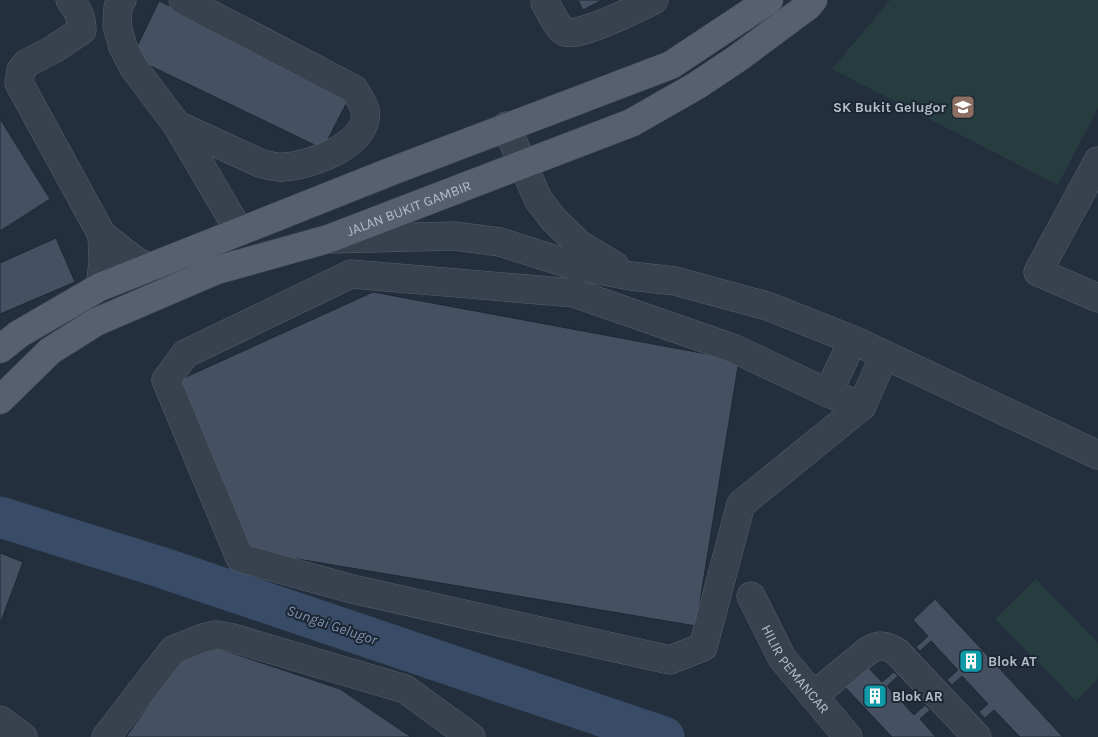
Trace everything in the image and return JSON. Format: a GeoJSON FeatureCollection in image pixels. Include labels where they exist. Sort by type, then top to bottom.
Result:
{"type":"FeatureCollection","features":[{"type":"Feature","properties":{"kind":"main road"},"geometry":{"type":"LineString","coordinates":[[0,350],[20,334],[100,287],[506,126],[671,65],[769,0]]}},
{"type":"Feature","properties":{"kind":"main road","name":"JALAN BUKIT GAMBIR"},"geometry":{"type":"LineString","coordinates":[[0,400],[50,351],[96,322],[217,270],[328,239],[631,123],[696,86],[738,58],[808,6],[813,0]]}},
{"type":"Feature","properties":{"kind":"street"},"geometry":{"type":"LineString","coordinates":[[70,0],[77,9],[82,21],[82,30],[54,49],[27,63],[21,70],[20,83],[102,235],[137,262],[150,267]]}},
{"type":"Feature","properties":{"kind":"street"},"geometry":{"type":"LineString","coordinates":[[122,0],[118,7],[117,26],[123,47],[134,68],[176,125],[239,231]]}},
{"type":"Feature","properties":{"kind":"street"},"geometry":{"type":"LineString","coordinates":[[176,125],[260,163],[283,168],[320,160],[348,145],[359,131],[364,120],[365,110],[354,89],[183,0]]}},
{"type":"Feature","properties":{"kind":"street"},"geometry":{"type":"LineString","coordinates":[[546,2],[561,29],[567,33],[579,33],[654,0]]}},
{"type":"Feature","properties":{"kind":"street"},"geometry":{"type":"LineString","coordinates":[[506,126],[538,199],[553,219],[580,245],[631,276]]}},
{"type":"Feature","properties":{"kind":"street"},"geometry":{"type":"LineString","coordinates":[[1098,160],[1038,272],[1098,298]]}},
{"type":"Feature","properties":{"kind":"street"},"geometry":{"type":"LineString","coordinates":[[100,287],[104,262],[102,235]]}},
{"type":"Feature","properties":{"kind":"street"},"geometry":{"type":"LineString","coordinates":[[328,239],[454,236],[500,242],[572,264],[631,276],[675,281],[767,306],[853,340],[1098,455]]}},
{"type":"Feature","properties":{"kind":"street"},"geometry":{"type":"LineString","coordinates":[[862,406],[828,393],[735,349],[574,293],[351,274],[185,354],[166,380],[240,558],[352,589],[670,660],[703,647],[741,504],[862,406],[884,356]]}},
{"type":"Feature","properties":{"kind":"street"},"geometry":{"type":"LineString","coordinates":[[828,393],[853,340]]}},
{"type":"Feature","properties":{"kind":"street","name":"HILIR PEMANCAR"},"geometry":{"type":"LineString","coordinates":[[750,596],[782,658],[848,737]]}},
{"type":"Feature","properties":{"kind":"street"},"geometry":{"type":"LineString","coordinates":[[106,737],[174,650],[203,638],[216,635],[229,637],[405,689],[471,737]]}},
{"type":"Feature","properties":{"kind":"street"},"geometry":{"type":"LineString","coordinates":[[813,696],[869,650],[877,646],[887,646],[897,652],[977,737]]}},
{"type":"Feature","properties":{"kind":"street"},"geometry":{"type":"LineString","coordinates":[[0,720],[23,737]]}},
{"type":"Feature","properties":{"kind":"green space","name":"SK Bukit Gelugor"},"geometry":{"type":"Polygon","coordinates":[[[890,0],[1098,0],[1098,108],[1058,185],[832,69],[890,0]]]}},
{"type":"Feature","properties":{"kind":"green space"},"geometry":{"type":"Polygon","coordinates":[[[1036,579],[1098,643],[1098,679],[1076,701],[995,619],[1036,579]]]}},
{"type":"Feature","properties":{"kind":"building"},"geometry":{"type":"Polygon","coordinates":[[[578,0],[602,0],[583,10],[578,0]]]}},
{"type":"Feature","properties":{"kind":"building"},"geometry":{"type":"Polygon","coordinates":[[[159,1],[351,94],[323,149],[132,57],[159,1]]]}},
{"type":"Feature","properties":{"kind":"building"},"geometry":{"type":"Polygon","coordinates":[[[0,119],[50,199],[0,231],[0,119]]]}},
{"type":"Feature","properties":{"kind":"building"},"geometry":{"type":"Polygon","coordinates":[[[56,238],[75,282],[0,314],[0,263],[56,238]]]}},
{"type":"Feature","properties":{"kind":"building"},"geometry":{"type":"Polygon","coordinates":[[[373,292],[739,360],[696,626],[250,551],[175,382],[373,292]]]}},
{"type":"Feature","properties":{"kind":"building"},"geometry":{"type":"Polygon","coordinates":[[[0,553],[23,562],[0,624],[0,553]]]}},
{"type":"Feature","properties":{"kind":"building","name":"Blok AT"},"geometry":{"type":"Polygon","coordinates":[[[935,599],[1063,737],[1020,737],[994,710],[985,718],[979,712],[988,704],[962,676],[952,685],[947,680],[958,670],[931,641],[920,651],[916,647],[928,636],[913,620],[935,599]]]}},
{"type":"Feature","properties":{"kind":"building"},"geometry":{"type":"Polygon","coordinates":[[[220,649],[340,689],[411,737],[126,737],[184,654],[220,649]]]}},
{"type":"Feature","properties":{"kind":"building","name":"Blok AR"},"geometry":{"type":"Polygon","coordinates":[[[867,666],[882,682],[894,672],[898,676],[887,686],[914,715],[925,705],[930,710],[920,719],[936,737],[892,737],[845,687],[867,666]]]}},
{"type":"Feature","properties":{"kind":"waterway","name":"Sungai Gelugor"},"geometry":{"type":"LineString","coordinates":[[0,517],[160,567],[664,737]]}},
{"type":"Feature","properties":{"kind":"place","name":"SK Bukit Gelugor"},"geometry":{"type":"Point","coordinates":[963,107]}},
{"type":"Feature","properties":{"kind":"place","name":"Blok AT"},"geometry":{"type":"Point","coordinates":[971,661]}},
{"type":"Feature","properties":{"kind":"place","name":"Blok AR"},"geometry":{"type":"Point","coordinates":[875,696]}}]}
